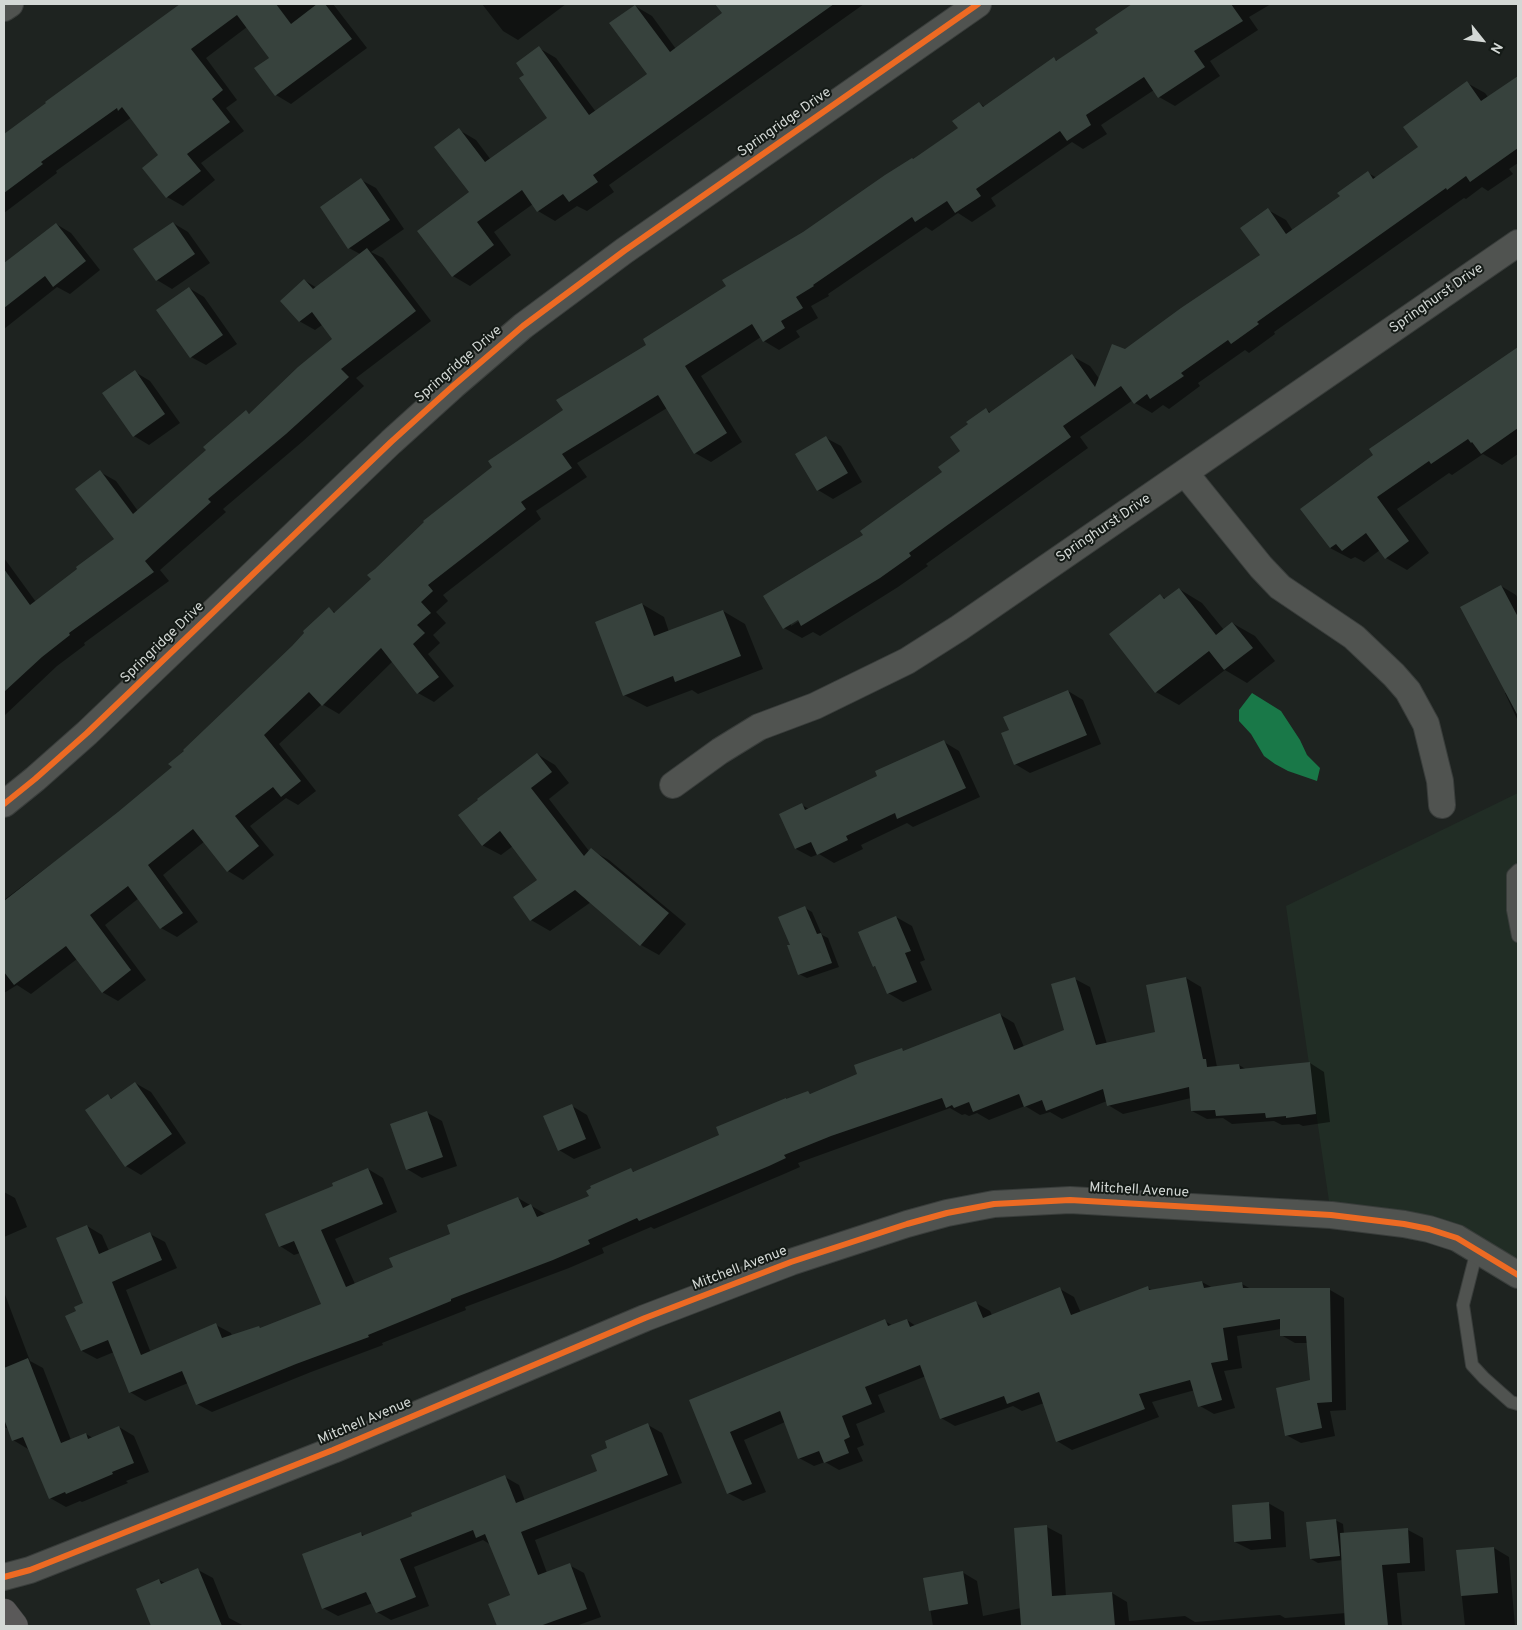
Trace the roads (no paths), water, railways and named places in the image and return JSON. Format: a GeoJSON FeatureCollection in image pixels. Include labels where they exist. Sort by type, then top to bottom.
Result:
{"type":"FeatureCollection","features":[{"type":"Feature","properties":{"kind":"main road"},"geometry":{"type":"LineString","coordinates":[[4,1613],[14,1626]]}},
{"type":"Feature","properties":{"kind":"street"},"geometry":{"type":"LineString","coordinates":[[4,8],[10,4]]}},
{"type":"Feature","properties":{"kind":"street","name":"Springridge Drive"},"geometry":{"type":"LineString","coordinates":[[4,804],[87,733],[391,442],[523,326],[624,251],[978,4]]}},
{"type":"Feature","properties":{"kind":"street","name":"Springhurst Drive"},"geometry":{"type":"LineString","coordinates":[[673,785],[720,751],[759,727],[815,706],[907,660],[959,628],[1518,243]]}},
{"type":"Feature","properties":{"kind":"street"},"geometry":{"type":"LineString","coordinates":[[1185,473],[1261,567],[1280,587],[1354,637],[1408,691],[1426,724],[1440,781],[1442,805]]}},
{"type":"Feature","properties":{"kind":"street","name":"Mitchell Avenue"},"geometry":{"type":"LineString","coordinates":[[4,1577],[30,1570],[333,1450],[664,1311],[792,1262],[947,1212],[994,1204],[1070,1200],[1331,1215],[1429,1229],[1457,1238],[1518,1275]]}},
{"type":"Feature","properties":{"kind":"lane"},"geometry":{"type":"LineString","coordinates":[[1518,870],[1514,875],[1518,936]]}},
{"type":"Feature","properties":{"kind":"lane"},"geometry":{"type":"LineString","coordinates":[[1477,1250],[1463,1305],[1472,1365],[1511,1402],[1518,1404]]}}]}
